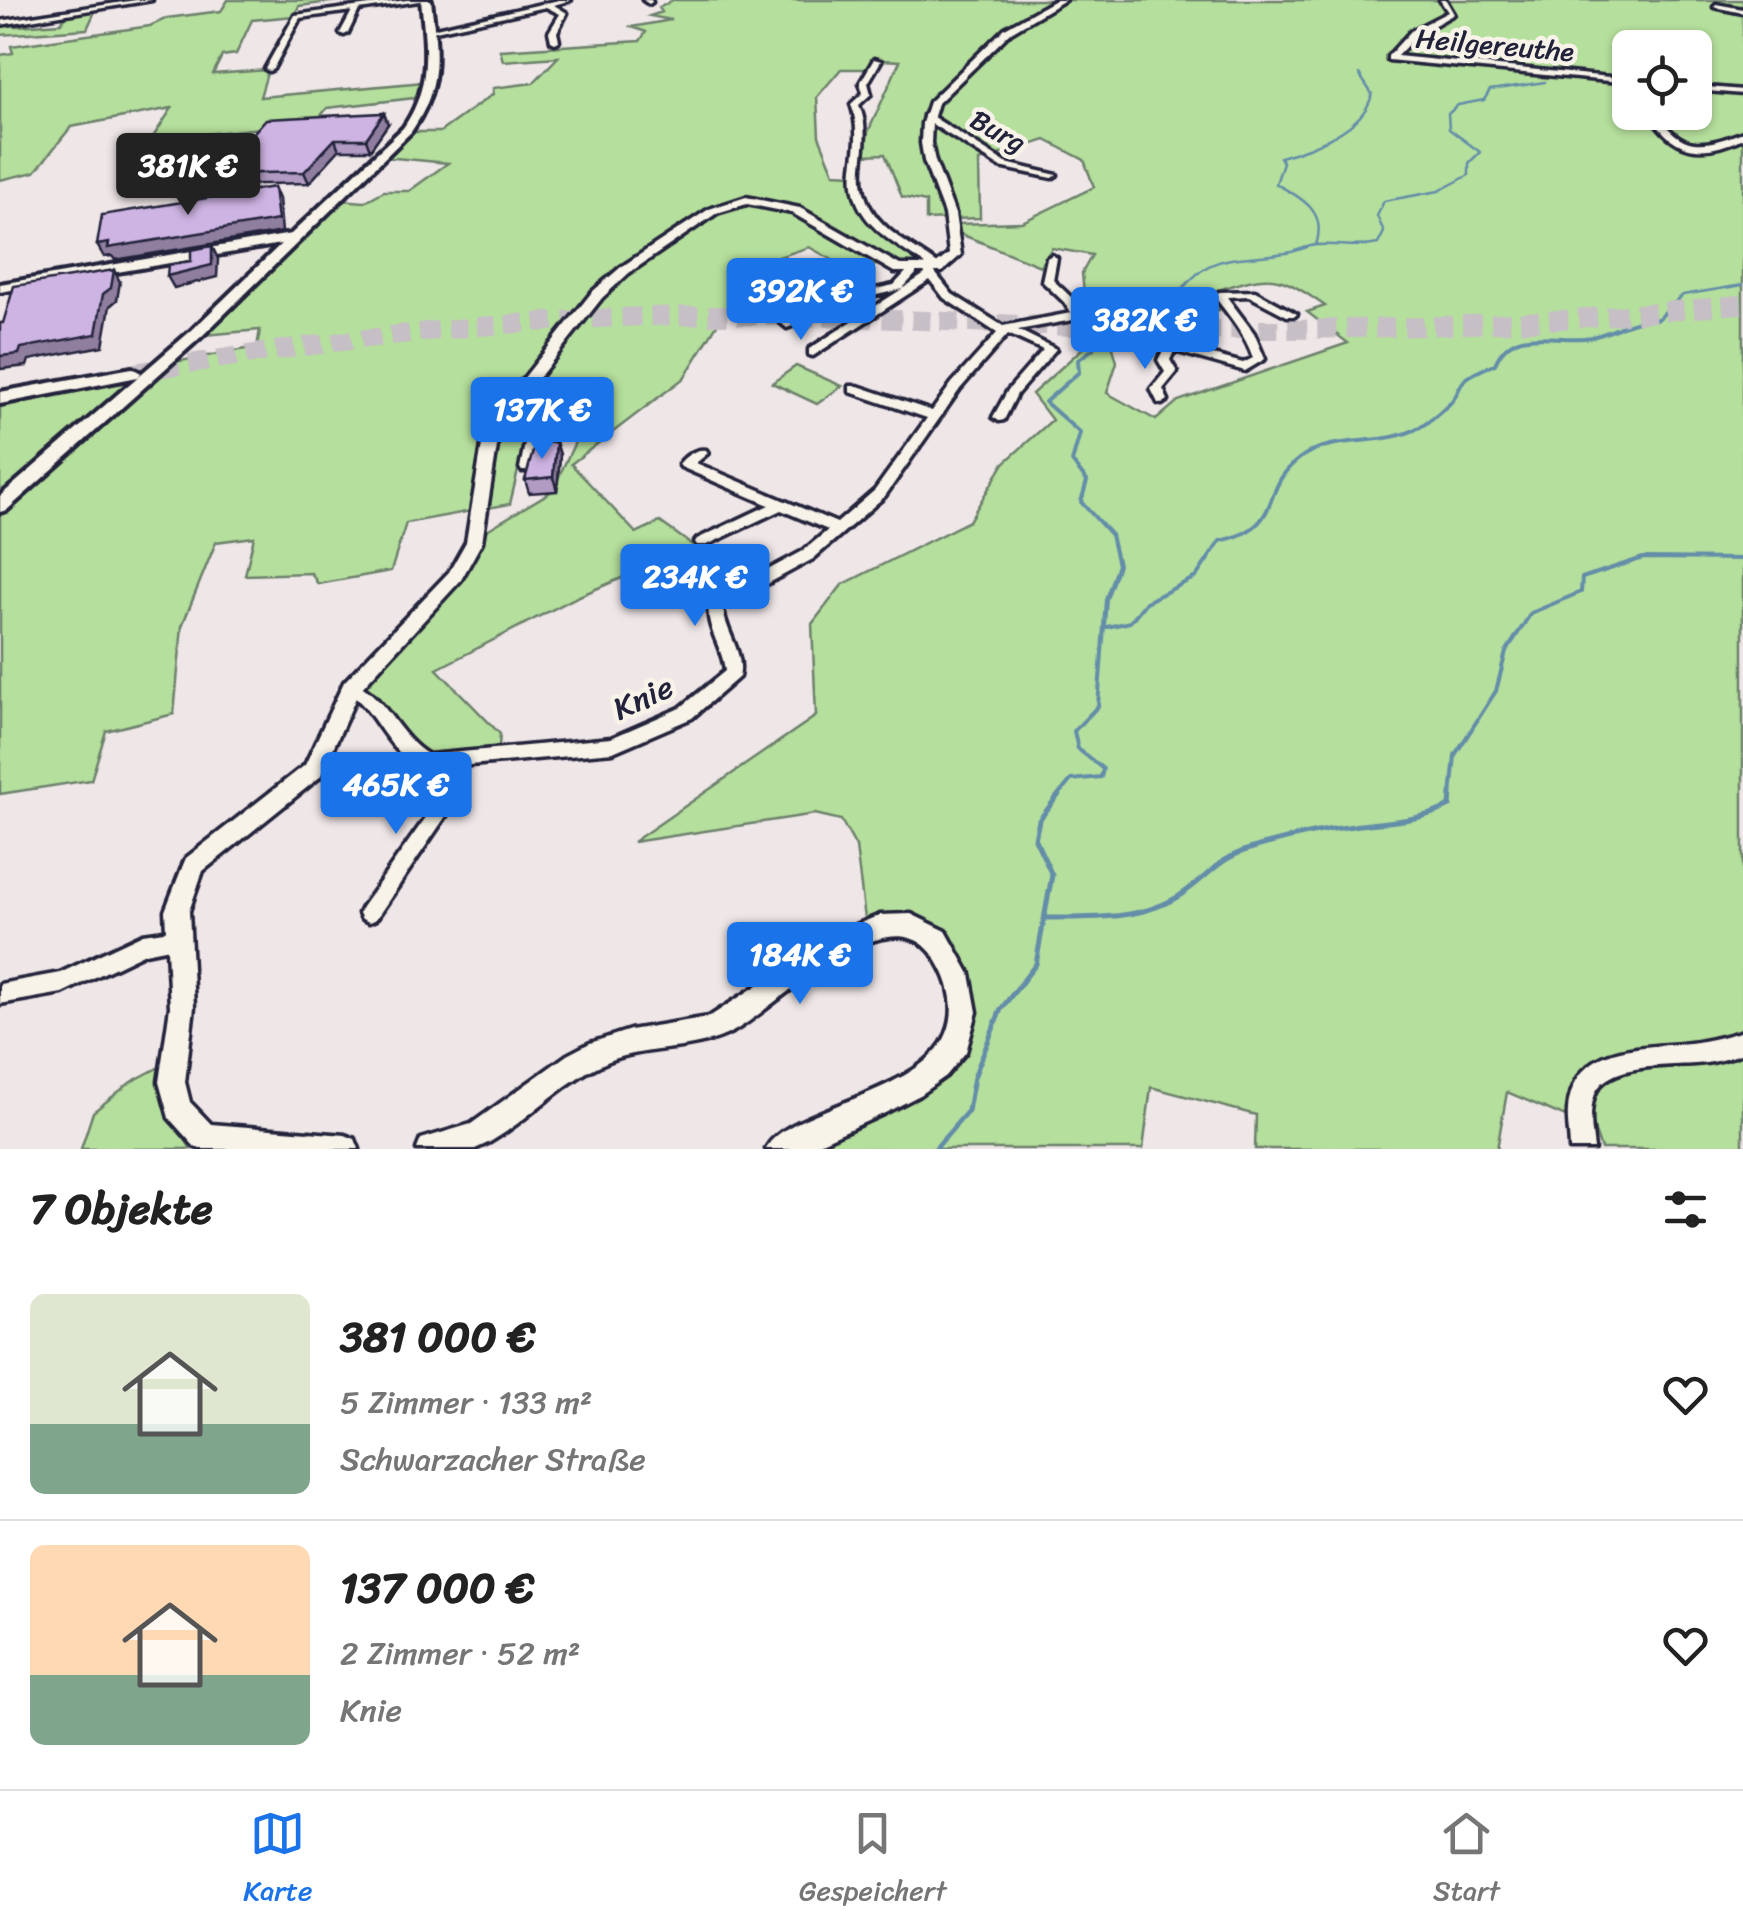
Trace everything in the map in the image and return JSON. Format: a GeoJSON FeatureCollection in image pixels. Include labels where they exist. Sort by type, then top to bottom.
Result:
{"type":"FeatureCollection","features":[{"type":"Feature","properties":{"kind":"main road"},"geometry":{"type":"LineString","coordinates":[[0,506],[135,380],[187,342],[294,242],[422,111],[430,88],[431,30],[424,0]]}},
{"type":"Feature","properties":{"kind":"main road"},"geometry":{"type":"LineString","coordinates":[[0,288],[240,246],[294,242]]}},
{"type":"Feature","properties":{"kind":"main road"},"geometry":{"type":"LineString","coordinates":[[0,398],[135,380]]}},
{"type":"Feature","properties":{"kind":"street"},"geometry":{"type":"LineString","coordinates":[[0,23],[149,0]]}},
{"type":"Feature","properties":{"kind":"street"},"geometry":{"type":"LineString","coordinates":[[269,69],[294,18],[424,0]]}},
{"type":"Feature","properties":{"kind":"street"},"geometry":{"type":"LineString","coordinates":[[431,30],[568,0]]}},
{"type":"Feature","properties":{"kind":"street"},"geometry":{"type":"LineString","coordinates":[[813,352],[952,259],[952,210],[925,151],[927,117],[934,102],[1008,30],[1061,0]]}},
{"type":"Feature","properties":{"kind":"street","name":"Heilgereuthe"},"geometry":{"type":"LineString","coordinates":[[1444,0],[1452,13],[1414,33],[1391,58],[1612,80]]}},
{"type":"Feature","properties":{"kind":"street"},"geometry":{"type":"LineString","coordinates":[[28,16],[32,6]]}},
{"type":"Feature","properties":{"kind":"street"},"geometry":{"type":"LineString","coordinates":[[548,6],[564,13],[553,32],[555,41]]}},
{"type":"Feature","properties":{"kind":"street"},"geometry":{"type":"LineString","coordinates":[[1716,6],[1743,10]]}},
{"type":"Feature","properties":{"kind":"street"},"geometry":{"type":"LineString","coordinates":[[344,33],[357,8]]}},
{"type":"Feature","properties":{"kind":"street"},"geometry":{"type":"LineString","coordinates":[[877,62],[864,82],[867,94],[855,104],[864,120],[856,174],[862,204],[874,220],[932,272],[948,296],[1004,330],[1050,348],[1012,393],[999,417]]}},
{"type":"Feature","properties":{"kind":"street"},"geometry":{"type":"LineString","coordinates":[[1712,89],[1743,92]]}},
{"type":"Feature","properties":{"kind":"street","name":"Burg"},"geometry":{"type":"LineString","coordinates":[[927,117],[1003,165],[1052,175]]}},
{"type":"Feature","properties":{"kind":"street"},"geometry":{"type":"LineString","coordinates":[[1664,130],[1671,140],[1690,148],[1714,149],[1743,135]]}},
{"type":"Feature","properties":{"kind":"street"},"geometry":{"type":"LineString","coordinates":[[345,1149],[204,1137],[178,1109],[172,1082],[182,1007],[177,911],[194,865],[313,771],[352,687],[391,640],[436,600],[474,542],[494,424],[612,281],[731,203],[762,200],[796,210],[879,260],[912,272],[932,272]]}},
{"type":"Feature","properties":{"kind":"street"},"geometry":{"type":"LineString","coordinates":[[1052,258],[1047,281],[1068,300],[1078,316]]}},
{"type":"Feature","properties":{"kind":"street"},"geometry":{"type":"LineString","coordinates":[[768,268],[750,292],[787,325],[860,295],[898,287],[912,272]]}},
{"type":"Feature","properties":{"kind":"street"},"geometry":{"type":"LineString","coordinates":[[1004,330],[1101,311],[1171,346],[1230,365],[1256,364],[1259,359],[1249,329],[1220,297],[1251,294],[1291,314]]}},
{"type":"Feature","properties":{"kind":"street","name":"Knie"},"geometry":{"type":"LineString","coordinates":[[438,763],[516,752],[588,750],[645,733],[686,712],[732,674],[734,659],[714,614],[715,605],[808,555],[888,484],[934,416],[1004,330]]}},
{"type":"Feature","properties":{"kind":"street"},"geometry":{"type":"LineString","coordinates":[[1162,400],[1158,389],[1171,372],[1164,360],[1171,346]]}},
{"type":"Feature","properties":{"kind":"street"},"geometry":{"type":"LineString","coordinates":[[854,390],[934,416]]}},
{"type":"Feature","properties":{"kind":"street"},"geometry":{"type":"LineString","coordinates":[[494,424],[534,432],[527,468]]}},
{"type":"Feature","properties":{"kind":"street"},"geometry":{"type":"LineString","coordinates":[[701,453],[686,464],[836,528]]}},
{"type":"Feature","properties":{"kind":"street"},"geometry":{"type":"LineString","coordinates":[[702,542],[780,505]]}},
{"type":"Feature","properties":{"kind":"street"},"geometry":{"type":"LineString","coordinates":[[352,687],[368,696],[380,722],[414,757],[438,763],[444,790],[438,816],[368,914]]}},
{"type":"Feature","properties":{"kind":"street"},"geometry":{"type":"LineString","coordinates":[[431,1149],[474,1139],[507,1121],[598,1052],[722,1024],[770,996],[838,942],[867,927],[911,924],[934,936],[960,977],[961,1029],[949,1058],[930,1078],[842,1116],[780,1149]]}},
{"type":"Feature","properties":{"kind":"street"},"geometry":{"type":"LineString","coordinates":[[0,994],[62,983],[143,944],[178,938]]}},
{"type":"Feature","properties":{"kind":"street"},"geometry":{"type":"LineString","coordinates":[[1582,1149],[1576,1109],[1580,1088],[1592,1072],[1629,1060],[1718,1050],[1743,1042]]}},
{"type":"Feature","properties":{"kind":"green space"},"geometry":{"type":"Polygon","coordinates":[[[228,0],[345,0],[299,6],[294,16],[252,20],[236,54],[222,56],[213,74],[268,70],[260,97],[425,82],[423,97],[327,108],[316,122],[151,140],[172,108],[71,127],[35,172],[0,180],[0,55],[13,53],[11,46],[150,26],[167,18],[221,11],[228,0]]]}},
{"type":"Feature","properties":{"kind":"green space"},"geometry":{"type":"Polygon","coordinates":[[[673,0],[1743,0],[1743,1149],[1601,1149],[1594,1129],[1507,1092],[1497,1149],[1255,1149],[1256,1115],[1151,1087],[1143,1149],[784,1149],[920,1086],[963,1030],[934,935],[866,927],[856,847],[841,820],[815,814],[633,842],[816,716],[812,624],[842,585],[969,521],[1004,463],[1052,420],[1032,394],[1094,338],[1112,344],[1117,362],[1107,393],[1156,420],[1178,401],[1348,343],[1307,312],[1325,306],[1284,282],[1261,279],[1215,291],[1219,310],[1147,326],[1085,304],[1082,273],[1092,255],[1052,248],[1040,266],[958,233],[957,224],[1022,222],[1094,187],[1084,160],[1046,140],[979,161],[980,218],[926,220],[926,202],[902,197],[885,154],[865,155],[868,132],[900,61],[882,60],[869,69],[841,69],[817,97],[819,136],[834,173],[853,174],[858,204],[919,257],[914,268],[882,264],[851,270],[809,247],[754,265],[684,378],[571,464],[636,533],[660,522],[695,547],[577,597],[437,669],[500,734],[499,747],[423,756],[362,684],[467,569],[482,533],[552,491],[584,423],[529,424],[510,504],[406,523],[391,571],[318,584],[311,573],[245,575],[254,537],[216,542],[182,626],[174,714],[106,731],[91,780],[0,794],[0,394],[257,347],[260,330],[205,335],[341,200],[364,202],[384,191],[409,191],[448,163],[384,157],[410,132],[440,132],[493,94],[493,88],[533,83],[558,57],[503,61],[500,50],[640,41],[646,32],[632,27],[671,20],[650,16],[662,12],[659,8],[673,0]]]}},
{"type":"Feature","properties":{"kind":"green space"},"geometry":{"type":"Polygon","coordinates":[[[97,7],[87,29],[0,35],[0,25],[22,19],[16,26],[61,23],[69,11],[97,7]]]}},
{"type":"Feature","properties":{"kind":"green space"},"geometry":{"type":"Polygon","coordinates":[[[796,366],[842,386],[817,404],[772,383],[796,366]]]}},
{"type":"Feature","properties":{"kind":"green space"},"geometry":{"type":"Polygon","coordinates":[[[167,1063],[170,1115],[191,1149],[81,1149],[93,1112],[131,1082],[167,1063]]]}},
{"type":"Feature","properties":{"kind":"building"},"geometry":{"type":"Polygon","coordinates":[[[384,113],[366,139],[335,139],[304,172],[216,174],[266,119],[384,113]]]}},
{"type":"Feature","properties":{"kind":"building"},"geometry":{"type":"Polygon","coordinates":[[[274,187],[278,220],[108,248],[109,243],[97,245],[102,215],[274,187]]]}},
{"type":"Feature","properties":{"kind":"building"},"geometry":{"type":"Polygon","coordinates":[[[212,246],[212,265],[167,276],[168,265],[191,261],[191,250],[212,246]]]}},
{"type":"Feature","properties":{"kind":"building"},"geometry":{"type":"Polygon","coordinates":[[[114,270],[111,288],[103,294],[96,334],[21,348],[19,354],[0,356],[0,323],[14,286],[114,270]]]}},
{"type":"Feature","properties":{"kind":"building"},"geometry":{"type":"Polygon","coordinates":[[[556,442],[553,477],[525,480],[535,444],[556,442]]]}},
{"type":"Feature","properties":{"kind":"waterway"},"geometry":{"type":"LineString","coordinates":[[1316,245],[1318,223],[1310,207],[1276,184],[1283,162],[1280,157],[1335,136],[1359,117],[1372,94],[1359,74]]}},
{"type":"Feature","properties":{"kind":"waterway"},"geometry":{"type":"LineString","coordinates":[[1316,245],[1378,244],[1384,232],[1377,216],[1384,201],[1439,191],[1469,175],[1469,163],[1480,152],[1449,129],[1448,114],[1458,105],[1484,100],[1490,90],[1545,82]]}},
{"type":"Feature","properties":{"kind":"waterway"},"geometry":{"type":"LineString","coordinates":[[1172,302],[1198,273],[1222,261],[1316,245]]}},
{"type":"Feature","properties":{"kind":"waterway"},"geometry":{"type":"LineString","coordinates":[[1675,302],[1683,295],[1743,285]]}},
{"type":"Feature","properties":{"kind":"waterway"},"geometry":{"type":"LineString","coordinates":[[1129,321],[1167,309],[1174,300]]}},
{"type":"Feature","properties":{"kind":"waterway"},"geometry":{"type":"LineString","coordinates":[[1107,627],[1130,622],[1146,602],[1196,577],[1220,541],[1255,526],[1287,470],[1313,450],[1391,437],[1420,427],[1448,405],[1465,380],[1495,364],[1503,351],[1524,338],[1592,337],[1630,323],[1658,319],[1678,300]]}},
{"type":"Feature","properties":{"kind":"waterway"},"geometry":{"type":"LineString","coordinates":[[1058,796],[1071,780],[1101,777],[1103,769],[1078,749],[1074,731],[1098,706],[1106,599],[1118,565],[1111,535],[1081,502],[1087,481],[1072,462],[1080,433],[1045,402],[1079,372],[1078,360],[1093,349],[1097,334],[1120,324]]}},
{"type":"Feature","properties":{"kind":"waterway"},"geometry":{"type":"LineString","coordinates":[[1451,796],[1455,755],[1496,691],[1506,652],[1531,613],[1581,592],[1582,578],[1643,558],[1743,559]]}},
{"type":"Feature","properties":{"kind":"waterway"},"geometry":{"type":"LineString","coordinates":[[1044,918],[1052,875],[1035,839],[1039,820],[1060,793]]}},
{"type":"Feature","properties":{"kind":"waterway"},"geometry":{"type":"LineString","coordinates":[[1044,918],[1117,916],[1153,908],[1185,892],[1220,864],[1248,849],[1319,832],[1427,815],[1450,806],[1451,793]]}},
{"type":"Feature","properties":{"kind":"waterway"},"geometry":{"type":"LineString","coordinates":[[935,1149],[968,1111],[974,1077],[1001,1009],[1036,964],[1044,918]]}},
{"type":"Feature","properties":{"kind":"tunnel"},"geometry":{"type":"LineString","coordinates":[[132,373],[381,337],[506,324],[632,317],[766,316],[1168,329],[1312,329],[1528,321],[1743,304]]}}]}
